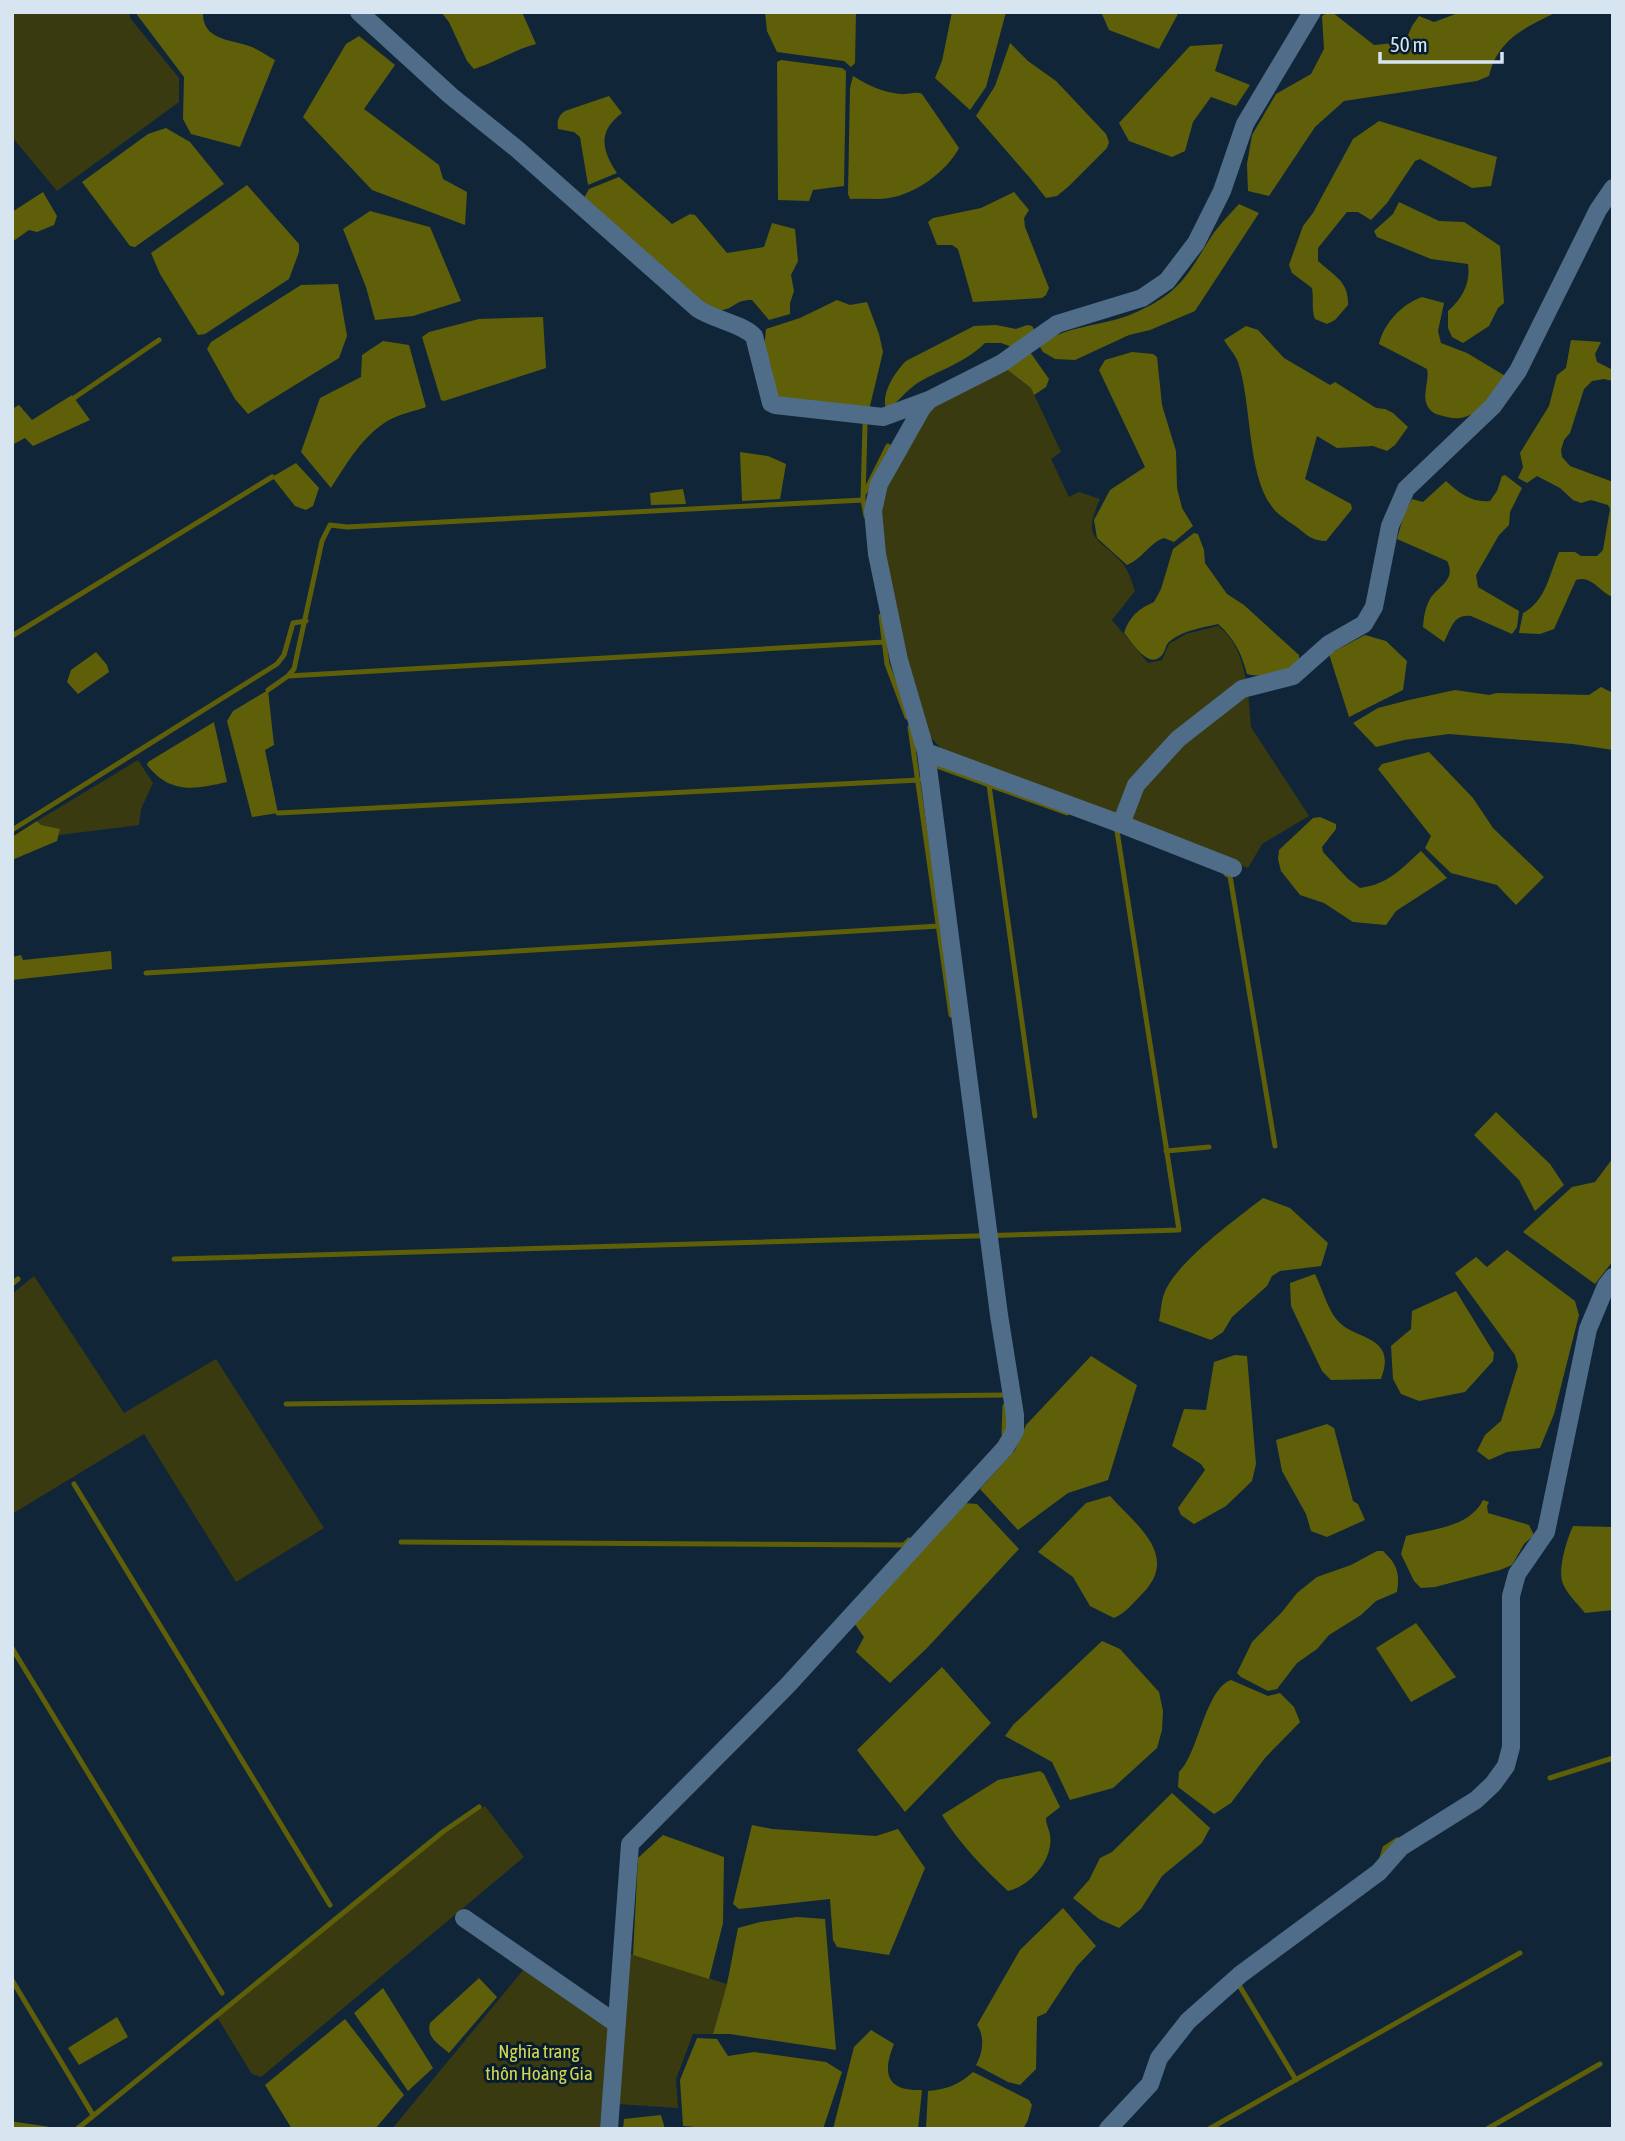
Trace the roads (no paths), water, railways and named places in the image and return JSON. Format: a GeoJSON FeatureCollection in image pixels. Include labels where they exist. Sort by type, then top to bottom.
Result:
{"type":"FeatureCollection","features":[{"type":"Feature","properties":{"kind":"street"},"geometry":{"type":"LineString","coordinates":[[359,12],[698,309],[711,317],[747,330],[754,336],[771,402],[775,405],[883,417],[929,400],[1002,363],[1057,324],[1142,298],[1167,281],[1196,243],[1222,191],[1245,124],[1312,12]]}},
{"type":"Feature","properties":{"kind":"street"},"geometry":{"type":"LineString","coordinates":[[1121,824],[1136,785],[1178,738],[1232,695],[1252,685],[1293,676],[1329,644],[1359,628],[1368,619],[1374,607],[1390,526],[1406,489],[1493,406],[1518,371],[1598,210],[1613,188]]}},
{"type":"Feature","properties":{"kind":"street"},"geometry":{"type":"LineString","coordinates":[[609,2129],[630,1844],[787,1686],[1005,1448],[1015,1430],[1014,1400],[999,1315],[926,752],[899,660],[877,554],[873,511],[879,484],[929,400]]}},
{"type":"Feature","properties":{"kind":"street"},"geometry":{"type":"LineString","coordinates":[[926,752],[1233,868]]}},
{"type":"Feature","properties":{"kind":"street"},"geometry":{"type":"LineString","coordinates":[[1108,2129],[1150,2084],[1159,2058],[1188,2021],[1241,1974],[1380,1872],[1401,1847],[1476,1800],[1493,1784],[1506,1766],[1511,1747],[1513,1583],[1545,1532],[1588,1329],[1606,1286],[1613,1277]]}},
{"type":"Feature","properties":{"kind":"street"},"geometry":{"type":"LineString","coordinates":[[464,1918],[617,2024]]}},
{"type":"Feature","properties":{"kind":"waterway"},"geometry":{"type":"LineString","coordinates":[[74,398],[159,340]]}},
{"type":"Feature","properties":{"kind":"waterway"},"geometry":{"type":"LineString","coordinates":[[865,425],[863,500],[866,516]]}},
{"type":"Feature","properties":{"kind":"waterway"},"geometry":{"type":"LineString","coordinates":[[865,492],[888,446]]}},
{"type":"Feature","properties":{"kind":"waterway"},"geometry":{"type":"LineString","coordinates":[[12,636],[272,477]]}},
{"type":"Feature","properties":{"kind":"waterway"},"geometry":{"type":"LineString","coordinates":[[863,500],[347,527],[330,525],[322,541],[294,669],[288,676],[885,642]]}},
{"type":"Feature","properties":{"kind":"waterway"},"geometry":{"type":"LineString","coordinates":[[881,616],[887,664],[907,717]]}},
{"type":"Feature","properties":{"kind":"waterway"},"geometry":{"type":"LineString","coordinates":[[12,830],[277,664],[284,655],[293,623],[306,621]]}},
{"type":"Feature","properties":{"kind":"waterway"},"geometry":{"type":"LineString","coordinates":[[268,690],[288,676]]}},
{"type":"Feature","properties":{"kind":"waterway"},"geometry":{"type":"LineString","coordinates":[[910,727],[951,1015]]}},
{"type":"Feature","properties":{"kind":"waterway"},"geometry":{"type":"LineString","coordinates":[[931,764],[1067,813]]}},
{"type":"Feature","properties":{"kind":"waterway"},"geometry":{"type":"LineString","coordinates":[[278,813],[919,780]]}},
{"type":"Feature","properties":{"kind":"waterway"},"geometry":{"type":"LineString","coordinates":[[989,785],[1035,1116]]}},
{"type":"Feature","properties":{"kind":"waterway"},"geometry":{"type":"LineString","coordinates":[[174,1259],[1179,1230],[1117,831]]}},
{"type":"Feature","properties":{"kind":"waterway"},"geometry":{"type":"LineString","coordinates":[[1226,874],[1230,876],[1275,1146]]}},
{"type":"Feature","properties":{"kind":"waterway"},"geometry":{"type":"LineString","coordinates":[[146,973],[939,926]]}},
{"type":"Feature","properties":{"kind":"waterway"},"geometry":{"type":"LineString","coordinates":[[1166,1151],[1209,1147]]}},
{"type":"Feature","properties":{"kind":"waterway"},"geometry":{"type":"LineString","coordinates":[[12,1284],[18,1279]]}},
{"type":"Feature","properties":{"kind":"waterway"},"geometry":{"type":"LineString","coordinates":[[286,1404],[1003,1395]]}},
{"type":"Feature","properties":{"kind":"waterway"},"geometry":{"type":"LineString","coordinates":[[1004,1434],[1005,1406]]}},
{"type":"Feature","properties":{"kind":"waterway"},"geometry":{"type":"LineString","coordinates":[[74,1484],[330,1905]]}},
{"type":"Feature","properties":{"kind":"waterway"},"geometry":{"type":"LineString","coordinates":[[401,1542],[904,1545],[909,1540]]}},
{"type":"Feature","properties":{"kind":"waterway"},"geometry":{"type":"LineString","coordinates":[[12,1648],[222,1993]]}},
{"type":"Feature","properties":{"kind":"waterway"},"geometry":{"type":"LineString","coordinates":[[1550,1778],[1613,1758]]}},
{"type":"Feature","properties":{"kind":"waterway"},"geometry":{"type":"LineString","coordinates":[[77,2129],[444,1831],[479,1807]]}},
{"type":"Feature","properties":{"kind":"waterway"},"geometry":{"type":"LineString","coordinates":[[1381,1861],[1385,1848],[1397,1840]]}},
{"type":"Feature","properties":{"kind":"waterway"},"geometry":{"type":"LineString","coordinates":[[1209,2129],[1520,1953]]}},
{"type":"Feature","properties":{"kind":"waterway"},"geometry":{"type":"LineString","coordinates":[[12,1980],[93,2115]]}},
{"type":"Feature","properties":{"kind":"waterway"},"geometry":{"type":"LineString","coordinates":[[1236,1980],[1296,2080]]}},
{"type":"Feature","properties":{"kind":"waterway"},"geometry":{"type":"LineString","coordinates":[[1487,2129],[1600,2064]]}},
{"type":"Feature","properties":{"kind":"waterway"},"geometry":{"type":"LineString","coordinates":[[12,2124],[47,2129]]}},
{"type":"Feature","properties":{"kind":"park label","name":"Nghĩa trang thôn Hoàng Gia"},"geometry":{"type":"Point","coordinates":[539,2062]}}]}
